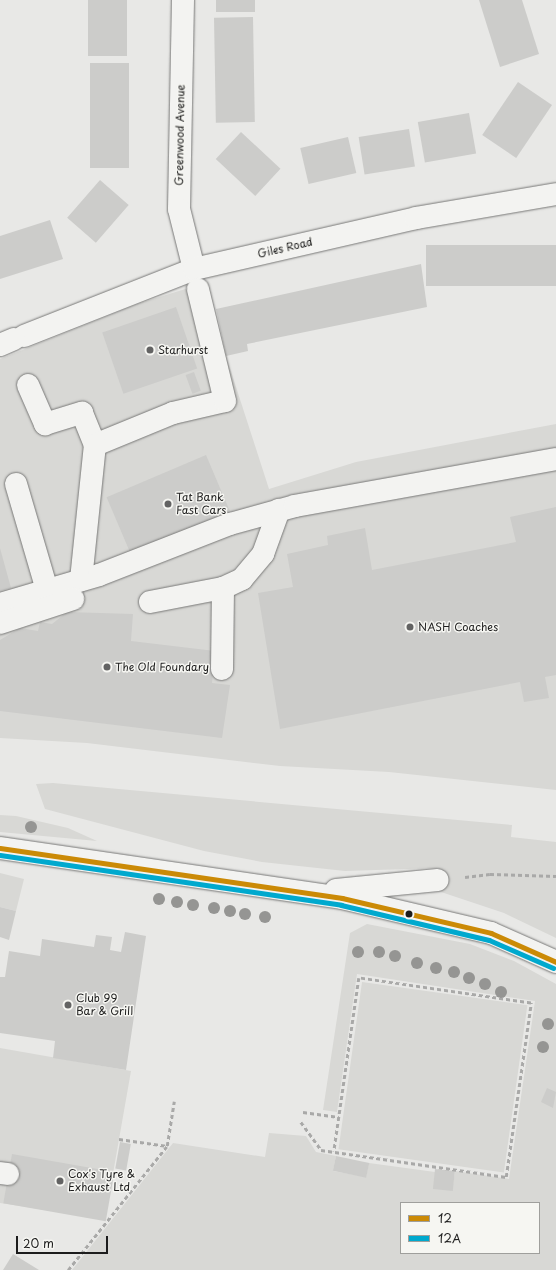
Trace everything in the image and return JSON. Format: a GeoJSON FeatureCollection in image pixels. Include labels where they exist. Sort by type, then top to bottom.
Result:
{"type":"FeatureCollection","features":[{"type":"Feature","properties":{"kind":"street","name":"Greenwood Avenue"},"geometry":{"type":"LineString","coordinates":[[95,445],[173,413],[225,400],[179,209],[182,0]]}},
{"type":"Feature","properties":{"kind":"street","name":"Giles Road"},"geometry":{"type":"LineString","coordinates":[[13,340],[196,279],[416,218],[556,194]]}},
{"type":"Feature","properties":{"kind":"street"},"geometry":{"type":"LineString","coordinates":[[28,385],[45,424],[82,413],[95,445],[77,589]]}},
{"type":"Feature","properties":{"kind":"street"},"geometry":{"type":"LineString","coordinates":[[0,623],[230,524],[279,510],[556,459]]}},
{"type":"Feature","properties":{"kind":"street"},"geometry":{"type":"LineString","coordinates":[[16,484],[46,590]]}},
{"type":"Feature","properties":{"kind":"street"},"geometry":{"type":"LineString","coordinates":[[150,602],[223,588],[242,579],[263,554],[279,510]]}},
{"type":"Feature","properties":{"kind":"street"},"geometry":{"type":"LineString","coordinates":[[222,669],[223,588]]}},
{"type":"Feature","properties":{"kind":"street"},"geometry":{"type":"LineString","coordinates":[[0,604],[46,590],[77,589]]}},
{"type":"Feature","properties":{"kind":"street"},"geometry":{"type":"LineString","coordinates":[[0,848],[313,892],[491,933],[556,962]]}},
{"type":"Feature","properties":{"kind":"street"},"geometry":{"type":"LineString","coordinates":[[313,892],[438,880]]}},
{"type":"Feature","properties":{"kind":"path"},"geometry":{"type":"LineString","coordinates":[[438,880],[490,874],[556,876]]}},
{"type":"Feature","properties":{"kind":"path"},"geometry":{"type":"LineString","coordinates":[[301,1122],[321,1150],[506,1177],[531,1003],[359,978],[334,1151]]}},
{"type":"Feature","properties":{"kind":"path"},"geometry":{"type":"LineString","coordinates":[[68,1270],[167,1146],[174,1102]]}},
{"type":"Feature","properties":{"kind":"path"},"geometry":{"type":"LineString","coordinates":[[303,1112],[339,1116]]}},
{"type":"Feature","properties":{"kind":"path"},"geometry":{"type":"LineString","coordinates":[[120,1139],[167,1146]]}},
{"type":"Feature","properties":{"kind":"shaded area"},"geometry":{"type":"Polygon","coordinates":[[[208,282],[226,356],[269,489],[356,462],[556,424],[556,790],[389,772],[280,766],[87,743],[0,738],[0,359],[137,304],[208,282]]]}},
{"type":"Feature","properties":{"kind":"shaded area"},"geometry":{"type":"Polygon","coordinates":[[[53,783],[512,825],[511,837],[556,842],[556,938],[504,913],[438,891],[439,868],[345,871],[262,862],[204,851],[45,809],[36,784],[53,783]]]}},
{"type":"Feature","properties":{"kind":"shaded area"},"geometry":{"type":"Polygon","coordinates":[[[0,815],[16,816],[68,828],[97,841],[0,832],[0,815]]]}},
{"type":"Feature","properties":{"kind":"shaded area"},"geometry":{"type":"Polygon","coordinates":[[[0,873],[24,879],[16,911],[0,907],[0,873]]]}},
{"type":"Feature","properties":{"kind":"shaded area"},"geometry":{"type":"Polygon","coordinates":[[[367,924],[470,944],[514,961],[556,984],[556,1270],[72,1270],[173,1143],[265,1157],[269,1133],[306,1136],[316,1152],[336,1156],[333,1171],[366,1177],[369,1163],[435,1172],[452,1191],[455,1171],[509,1179],[535,1001],[357,974],[337,1112],[323,1110],[350,933],[367,924]]]}},
{"type":"Feature","properties":{"kind":"shaded area"},"geometry":{"type":"Polygon","coordinates":[[[362,982],[527,1005],[504,1173],[338,1149],[362,982]]]}},
{"type":"Feature","properties":{"kind":"shaded area"},"geometry":{"type":"Polygon","coordinates":[[[0,1048],[131,1071],[105,1219],[0,1203],[0,1048]]]}},
{"type":"Feature","properties":{"kind":"building"},"geometry":{"type":"Polygon","coordinates":[[[88,0],[127,0],[127,56],[88,56],[88,0]]]}},
{"type":"Feature","properties":{"kind":"building"},"geometry":{"type":"Polygon","coordinates":[[[216,0],[255,0],[255,12],[216,12],[216,0]]]}},
{"type":"Feature","properties":{"kind":"building"},"geometry":{"type":"Polygon","coordinates":[[[479,0],[522,0],[539,54],[500,67],[479,0]]]}},
{"type":"Feature","properties":{"kind":"building"},"geometry":{"type":"Polygon","coordinates":[[[253,17],[255,122],[216,123],[214,18],[253,17]]]}},
{"type":"Feature","properties":{"kind":"building"},"geometry":{"type":"Polygon","coordinates":[[[90,63],[129,63],[129,168],[90,168],[90,63]]]}},
{"type":"Feature","properties":{"kind":"building"},"geometry":{"type":"Polygon","coordinates":[[[518,82],[552,105],[516,158],[482,135],[518,82]]]}},
{"type":"Feature","properties":{"kind":"building"},"geometry":{"type":"Polygon","coordinates":[[[469,113],[476,153],[425,162],[418,122],[469,113]]]}},
{"type":"Feature","properties":{"kind":"building"},"geometry":{"type":"Polygon","coordinates":[[[409,129],[415,167],[365,175],[359,137],[409,129]]]}},
{"type":"Feature","properties":{"kind":"building"},"geometry":{"type":"Polygon","coordinates":[[[241,132],[280,169],[255,196],[216,159],[241,132]]]}},
{"type":"Feature","properties":{"kind":"building"},"geometry":{"type":"Polygon","coordinates":[[[348,137],[356,173],[309,184],[300,148],[348,137]]]}},
{"type":"Feature","properties":{"kind":"building"},"geometry":{"type":"Polygon","coordinates":[[[100,180],[129,205],[96,243],[67,218],[100,180]]]}},
{"type":"Feature","properties":{"kind":"building"},"geometry":{"type":"Polygon","coordinates":[[[50,220],[63,259],[0,279],[0,236],[50,220]]]}},
{"type":"Feature","properties":{"kind":"building"},"geometry":{"type":"Polygon","coordinates":[[[426,245],[556,245],[556,286],[426,286],[426,245]]]}},
{"type":"Feature","properties":{"kind":"building"},"geometry":{"type":"Polygon","coordinates":[[[421,264],[427,307],[247,344],[248,351],[226,356],[216,309],[421,264]]]}},
{"type":"Feature","properties":{"kind":"building","name":"Starhurst"},"geometry":{"type":"Polygon","coordinates":[[[176,307],[197,368],[123,394],[102,332],[176,307]]]}},
{"type":"Feature","properties":{"kind":"building"},"geometry":{"type":"Polygon","coordinates":[[[194,372],[201,391],[192,394],[186,375],[194,372]]]}},
{"type":"Feature","properties":{"kind":"building","name":"Tat Bank Fast Cars"},"geometry":{"type":"Polygon","coordinates":[[[206,455],[230,511],[130,553],[107,497],[206,455]]]}},
{"type":"Feature","properties":{"kind":"building","name":"NASH Coaches"},"geometry":{"type":"Polygon","coordinates":[[[556,507],[556,675],[545,677],[549,698],[524,702],[520,682],[280,729],[258,593],[293,587],[287,554],[328,545],[327,536],[365,528],[372,570],[516,542],[510,517],[556,507]]]}},
{"type":"Feature","properties":{"kind":"building"},"geometry":{"type":"Polygon","coordinates":[[[0,548],[11,588],[0,591],[0,548]]]}},
{"type":"Feature","properties":{"kind":"building","name":"The Old Foundary"},"geometry":{"type":"Polygon","coordinates":[[[67,612],[133,614],[131,641],[215,651],[212,683],[230,685],[222,738],[0,711],[0,640],[20,628],[38,631],[40,622],[52,624],[67,612]]]}},
{"type":"Feature","properties":{"kind":"building"},"geometry":{"type":"Polygon","coordinates":[[[0,907],[16,911],[9,940],[0,937],[0,907]]]}},
{"type":"Feature","properties":{"kind":"building","name":"Club 99 Bar & Grill"},"geometry":{"type":"Polygon","coordinates":[[[125,932],[146,936],[126,1070],[53,1058],[55,1041],[0,1033],[0,977],[5,977],[9,951],[40,956],[42,939],[94,947],[96,935],[112,937],[110,950],[121,952],[125,932]]]}},
{"type":"Feature","properties":{"kind":"building"},"geometry":{"type":"Polygon","coordinates":[[[547,1088],[556,1092],[553,1108],[541,1102],[547,1088]]]}},
{"type":"Feature","properties":{"kind":"building"},"geometry":{"type":"Polygon","coordinates":[[[120,1142],[131,1144],[126,1170],[115,1169],[120,1142]]]}},
{"type":"Feature","properties":{"kind":"building","name":"Cox's Tyre & Exhaust Ltd"},"geometry":{"type":"Polygon","coordinates":[[[12,1154],[114,1172],[106,1221],[3,1203],[12,1154]]]}},
{"type":"Feature","properties":{"kind":"building"},"geometry":{"type":"Polygon","coordinates":[[[336,1156],[369,1163],[366,1178],[333,1171],[336,1156]]]}},
{"type":"Feature","properties":{"kind":"building"},"geometry":{"type":"Polygon","coordinates":[[[435,1169],[455,1171],[453,1191],[433,1189],[435,1169]]]}},
{"type":"Feature","properties":{"kind":"building"},"geometry":{"type":"Polygon","coordinates":[[[13,1254],[39,1270],[3,1270],[13,1254]]]}},
{"type":"Feature","properties":{"kind":"transit line","name":"12"},"geometry":{"type":"LineString","coordinates":[[0,848],[342,898],[491,933],[556,962]]}},
{"type":"Feature","properties":{"kind":"transit line","name":"12A"},"geometry":{"type":"LineString","coordinates":[[0,855],[341,905],[489,940],[553,968]]}},
{"type":"Feature","properties":{"kind":"place","name":"Starhurst"},"geometry":{"type":"Point","coordinates":[150,350]}},
{"type":"Feature","properties":{"kind":"place","name":"Tat Bank Fast Cars"},"geometry":{"type":"Point","coordinates":[168,504]}},
{"type":"Feature","properties":{"kind":"place","name":"NASH Coaches"},"geometry":{"type":"Point","coordinates":[410,627]}},
{"type":"Feature","properties":{"kind":"place","name":"The Old Foundary"},"geometry":{"type":"Point","coordinates":[107,667]}},
{"type":"Feature","properties":{"kind":"place","name":"Club 99 Bar & Grill"},"geometry":{"type":"Point","coordinates":[68,1005]}},
{"type":"Feature","properties":{"kind":"place","name":"Cox's Tyre & Exhaust Ltd"},"geometry":{"type":"Point","coordinates":[60,1181]}}]}
